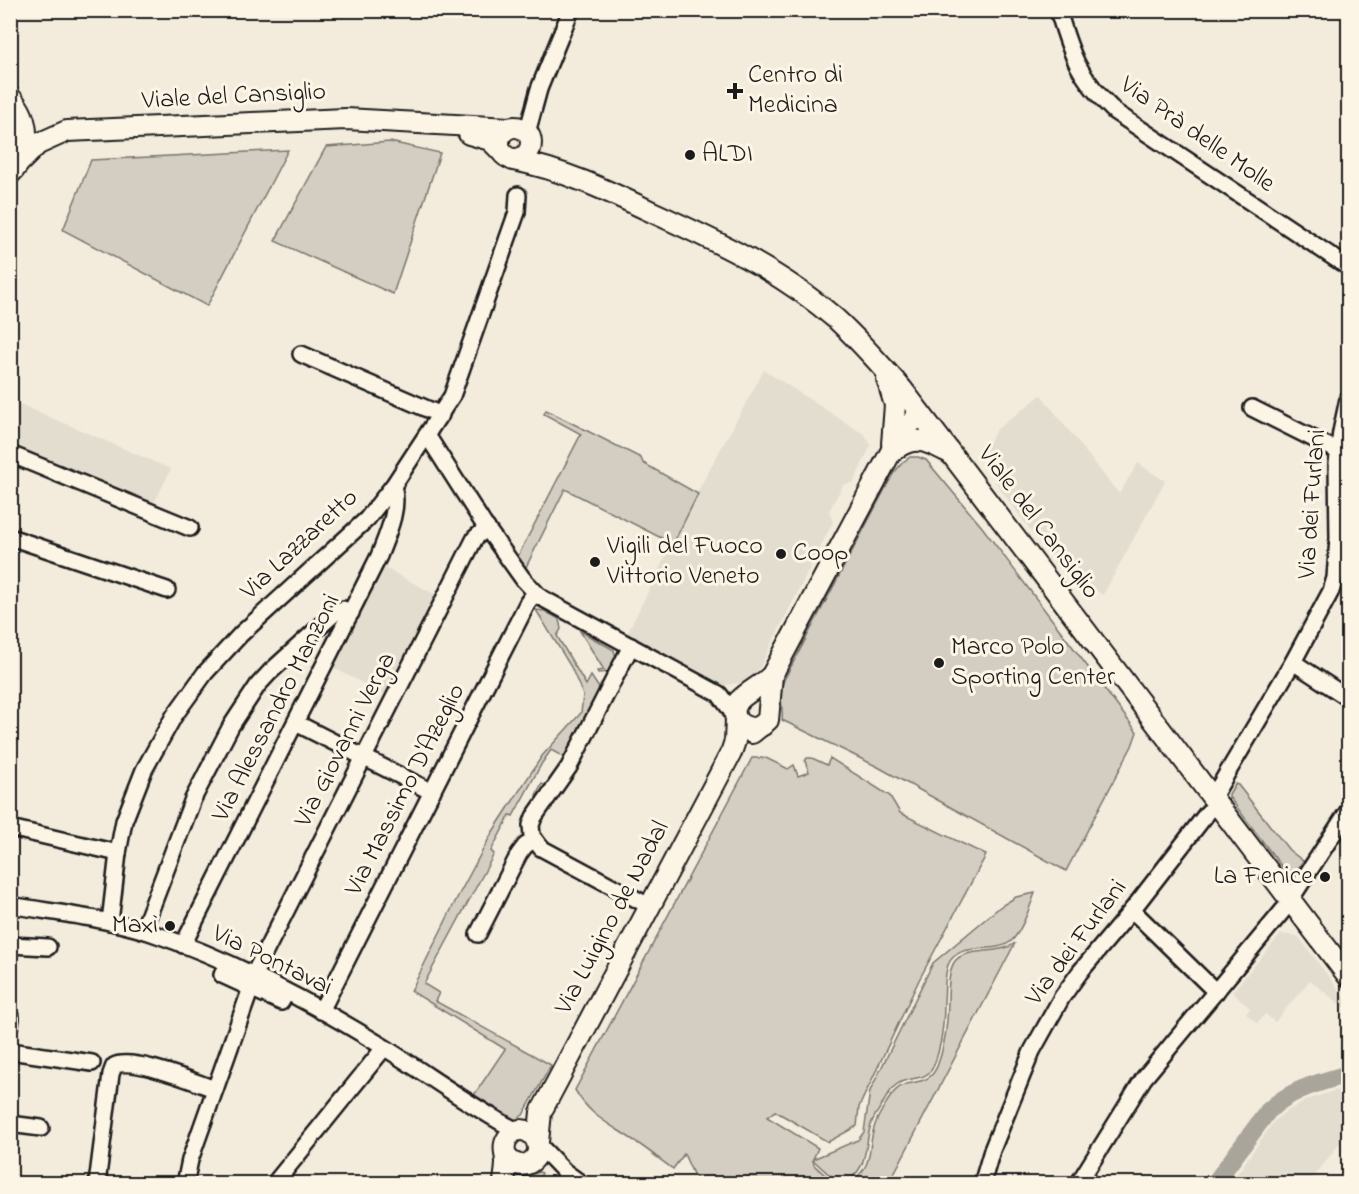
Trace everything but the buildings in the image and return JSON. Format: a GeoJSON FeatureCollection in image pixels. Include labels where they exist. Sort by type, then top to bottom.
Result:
{"type":"FeatureCollection","features":[{"type":"Feature","properties":{"kind":"main road","name":"Viale del Cansiglio"},"geometry":{"type":"LineString","coordinates":[[15,103],[41,123],[67,131],[346,118],[520,133],[539,153],[607,191]]}},
{"type":"Feature","properties":{"kind":"main road"},"geometry":{"type":"LineString","coordinates":[[15,103],[25,121],[27,134],[26,148],[16,167]]}},
{"type":"Feature","properties":{"kind":"main road","name":"Viale del Cansiglio"},"geometry":{"type":"LineString","coordinates":[[404,122],[481,136],[490,140],[507,155],[607,191],[724,245],[779,277],[835,319],[879,363],[951,453],[1210,805],[1291,900],[1348,976]]}},
{"type":"Feature","properties":{"kind":"main road","name":"Viale del Cansiglio"},"geometry":{"type":"LineString","coordinates":[[16,167],[38,144],[67,131]]}},
{"type":"Feature","properties":{"kind":"main road"},"geometry":{"type":"LineString","coordinates":[[520,133],[528,153],[524,157],[507,155],[498,145],[501,135],[520,133]]}},
{"type":"Feature","properties":{"kind":"main road","name":"Via Luigino de Nadal"},"geometry":{"type":"LineString","coordinates":[[879,363],[896,405],[891,452]]}},
{"type":"Feature","properties":{"kind":"main road","name":"Via Luigino de Nadal"},"geometry":{"type":"LineString","coordinates":[[733,750],[738,702],[772,675],[891,452],[906,427],[920,414]]}},
{"type":"Feature","properties":{"kind":"main road"},"geometry":{"type":"LineString","coordinates":[[891,452],[906,442],[920,440],[951,453]]}},
{"type":"Feature","properties":{"kind":"main road","name":"Via Luigino de Nadal"},"geometry":{"type":"LineString","coordinates":[[512,1140],[541,1112],[733,750],[766,717],[772,675]]}},
{"type":"Feature","properties":{"kind":"main road"},"geometry":{"type":"LineString","coordinates":[[736,718],[743,727],[748,729],[759,728],[766,717],[767,702],[758,695],[746,695]]}},
{"type":"Feature","properties":{"kind":"main road","name":"Via Luigino de Nadal"},"geometry":{"type":"LineString","coordinates":[[538,1143],[541,1112]]}},
{"type":"Feature","properties":{"kind":"main road"},"geometry":{"type":"LineString","coordinates":[[503,1182],[537,1155],[538,1143],[532,1134],[512,1140]]}},
{"type":"Feature","properties":{"kind":"main road"},"geometry":{"type":"LineString","coordinates":[[512,1140],[513,1163],[527,1164]]}},
{"type":"Feature","properties":{"kind":"main road"},"geometry":{"type":"LineString","coordinates":[[503,1182],[512,1140]]}},
{"type":"Feature","properties":{"kind":"street"},"geometry":{"type":"LineString","coordinates":[[520,133],[532,109],[571,10]]}},
{"type":"Feature","properties":{"kind":"street","name":"Via Prà delle Molle"},"geometry":{"type":"LineString","coordinates":[[1058,10],[1067,41],[1080,71],[1094,92],[1115,112],[1348,267]]}},
{"type":"Feature","properties":{"kind":"street","name":"Via Lazzaretto"},"geometry":{"type":"LineString","coordinates":[[110,922],[124,821],[144,770],[165,729],[192,691],[241,634],[373,512],[441,415],[452,396],[517,213],[518,195]]}},
{"type":"Feature","properties":{"kind":"street"},"geometry":{"type":"LineString","coordinates":[[301,354],[441,415]]}},
{"type":"Feature","properties":{"kind":"street","name":"Via dei Furlani"},"geometry":{"type":"LineString","coordinates":[[982,1184],[992,1150],[1012,1100],[1032,1051],[1048,1020],[1080,972],[1132,910],[1210,805],[1293,662],[1331,591],[1335,578],[1338,538],[1341,432],[1348,399]]}},
{"type":"Feature","properties":{"kind":"street"},"geometry":{"type":"LineString","coordinates":[[1252,408],[1341,462]]}},
{"type":"Feature","properties":{"kind":"street"},"geometry":{"type":"LineString","coordinates":[[427,435],[487,528],[535,592],[553,606],[721,695],[736,718]]}},
{"type":"Feature","properties":{"kind":"street"},"geometry":{"type":"LineString","coordinates":[[10,454],[190,528]]}},
{"type":"Feature","properties":{"kind":"street","name":"Via Alessandro Manzoni"},"geometry":{"type":"LineString","coordinates":[[183,945],[386,539],[394,505],[393,486]]}},
{"type":"Feature","properties":{"kind":"street","name":"Via Giovanni Verga"},"geometry":{"type":"LineString","coordinates":[[184,1184],[190,1160],[252,982],[476,538],[487,528]]}},
{"type":"Feature","properties":{"kind":"street"},"geometry":{"type":"LineString","coordinates":[[10,537],[167,590]]}},
{"type":"Feature","properties":{"kind":"street","name":"Via Massimo D'Azeglio"},"geometry":{"type":"LineString","coordinates":[[321,1011],[535,592]]}},
{"type":"Feature","properties":{"kind":"street"},"geometry":{"type":"LineString","coordinates":[[143,930],[193,799],[217,751],[245,705],[270,672],[337,611],[343,609],[351,613]]}},
{"type":"Feature","properties":{"kind":"street"},"geometry":{"type":"LineString","coordinates":[[631,646],[569,767],[534,817],[531,829],[534,840],[545,851],[649,906]]}},
{"type":"Feature","properties":{"kind":"street"},"geometry":{"type":"LineString","coordinates":[[1293,662],[1348,698]]}},
{"type":"Feature","properties":{"kind":"street"},"geometry":{"type":"LineString","coordinates":[[721,695],[746,695]]}},
{"type":"Feature","properties":{"kind":"street"},"geometry":{"type":"LineString","coordinates":[[296,723],[432,792]]}},
{"type":"Feature","properties":{"kind":"street"},"geometry":{"type":"LineString","coordinates":[[1078,1184],[1144,1078],[1291,900],[1303,878],[1347,817]]}},
{"type":"Feature","properties":{"kind":"street"},"geometry":{"type":"LineString","coordinates":[[10,828],[118,853]]}},
{"type":"Feature","properties":{"kind":"street"},"geometry":{"type":"LineString","coordinates":[[478,934],[522,850],[534,840]]}},
{"type":"Feature","properties":{"kind":"street","name":"Via Pontavai"},"geometry":{"type":"LineString","coordinates":[[10,905],[143,930],[227,964],[252,982],[286,993],[384,1048],[489,1116],[512,1140]]}},
{"type":"Feature","properties":{"kind":"street"},"geometry":{"type":"LineString","coordinates":[[1132,910],[1216,992]]}},
{"type":"Feature","properties":{"kind":"street"},"geometry":{"type":"LineString","coordinates":[[10,945],[48,948]]}},
{"type":"Feature","properties":{"kind":"street"},"geometry":{"type":"LineString","coordinates":[[274,1184],[384,1048]]}},
{"type":"Feature","properties":{"kind":"street"},"geometry":{"type":"LineString","coordinates":[[10,1051],[92,1063]]}},
{"type":"Feature","properties":{"kind":"street"},"geometry":{"type":"LineString","coordinates":[[97,1184],[111,1074],[114,1066],[123,1064],[152,1068],[215,1089]]}},
{"type":"Feature","properties":{"kind":"street"},"geometry":{"type":"LineString","coordinates":[[10,1124],[41,1128]]}},
{"type":"Feature","properties":{"kind":"street"},"geometry":{"type":"LineString","coordinates":[[538,1143],[564,1171]]}},
{"type":"Feature","properties":{"kind":"street"},"geometry":{"type":"LineString","coordinates":[[527,1164],[548,1163],[582,1184]]}},
{"type":"Feature","properties":{"kind":"shaded area"},"geometry":{"type":"Polygon","coordinates":[[[390,142],[440,153],[393,294],[275,241],[326,147],[390,142]]]}},
{"type":"Feature","properties":{"kind":"shaded area"},"geometry":{"type":"Polygon","coordinates":[[[288,150],[207,306],[63,230],[91,160],[288,150]]]}},
{"type":"Feature","properties":{"kind":"shaded area"},"geometry":{"type":"Polygon","coordinates":[[[764,370],[865,435],[871,445],[854,482],[843,485],[829,511],[833,522],[759,669],[752,677],[741,683],[718,686],[626,636],[699,489],[764,370]]]}},
{"type":"Feature","properties":{"kind":"shaded area"},"geometry":{"type":"Polygon","coordinates":[[[1041,395],[1119,494],[1138,463],[1165,481],[1103,595],[1057,566],[1000,489],[983,456],[996,430],[1041,395]]]}},
{"type":"Feature","properties":{"kind":"shaded area"},"geometry":{"type":"Polygon","coordinates":[[[10,400],[171,469],[152,507],[11,449],[10,400]]]}},
{"type":"Feature","properties":{"kind":"shaded area"},"geometry":{"type":"Polygon","coordinates":[[[546,410],[641,458],[643,463],[698,494],[673,544],[565,489],[525,569],[517,558],[581,434],[544,414],[546,410]]]}},
{"type":"Feature","properties":{"kind":"shaded area","name":"Marco Polo Sporting Center"},"geometry":{"type":"Polygon","coordinates":[[[910,457],[926,460],[982,527],[1137,732],[1132,746],[1066,871],[878,767],[782,720],[781,691],[784,680],[893,474],[910,457]]]}},
{"type":"Feature","properties":{"kind":"shaded area"},"geometry":{"type":"Polygon","coordinates":[[[379,565],[440,597],[389,697],[330,666],[379,565]]]}},
{"type":"Feature","properties":{"kind":"shaded area"},"geometry":{"type":"Polygon","coordinates":[[[536,610],[545,611],[559,619],[561,629],[557,636],[586,685],[591,676],[601,691],[551,782],[564,757],[551,750],[513,816],[510,815],[491,851],[494,854],[424,984],[439,993],[435,1001],[551,1065],[523,1115],[516,1120],[507,1117],[474,1095],[505,1049],[411,991],[492,833],[542,756],[581,713],[583,695],[571,667],[536,610]]]}},
{"type":"Feature","properties":{"kind":"shaded area"},"geometry":{"type":"Polygon","coordinates":[[[580,631],[614,650],[616,658],[609,672],[598,673],[597,671],[604,670],[580,631]]]}},
{"type":"Feature","properties":{"kind":"shaded area"},"geometry":{"type":"Polygon","coordinates":[[[752,758],[766,758],[788,769],[794,765],[798,776],[809,772],[805,761],[807,758],[827,765],[830,758],[890,796],[900,813],[986,855],[919,980],[859,1107],[857,1126],[828,1142],[775,1111],[767,1117],[818,1148],[813,1159],[858,1140],[864,1132],[870,1091],[933,963],[1001,906],[1016,897],[1035,893],[1021,926],[1010,942],[994,948],[967,950],[953,957],[946,974],[942,1034],[934,1065],[931,1071],[922,1077],[901,1082],[891,1090],[871,1123],[861,1166],[851,1178],[843,1182],[833,1178],[813,1160],[814,1165],[834,1183],[701,1183],[693,1174],[684,1154],[673,1169],[598,1116],[575,1090],[752,758]]]}},
{"type":"Feature","properties":{"kind":"shaded area"},"geometry":{"type":"Polygon","coordinates":[[[542,784],[547,787],[540,797],[536,795],[542,784]]]}},
{"type":"Feature","properties":{"kind":"shaded area"},"geometry":{"type":"Polygon","coordinates":[[[1235,784],[1289,850],[1303,861],[1297,870],[1290,871],[1282,867],[1229,797],[1235,784]]]}},
{"type":"Feature","properties":{"kind":"shaded area"},"geometry":{"type":"Polygon","coordinates":[[[1281,934],[1298,936],[1348,1002],[1344,1008],[1310,980],[1275,1022],[1265,1014],[1257,1023],[1246,1014],[1250,1008],[1232,992],[1281,934]]]}},
{"type":"Feature","properties":{"kind":"shaded area"},"geometry":{"type":"Polygon","coordinates":[[[1015,943],[889,1183],[849,1183],[866,1165],[875,1124],[894,1092],[899,1087],[929,1077],[938,1064],[946,1031],[950,973],[955,961],[967,954],[1001,949],[1015,943]]]}},
{"type":"Feature","properties":{"kind":"shaded area"},"geometry":{"type":"Polygon","coordinates":[[[1348,1086],[1348,1143],[1343,1139],[1309,1183],[1231,1183],[1274,1121],[1307,1100],[1348,1086]]]}},
{"type":"Feature","properties":{"kind":"shaded area"},"geometry":{"type":"Polygon","coordinates":[[[542,1173],[538,1182],[517,1183],[523,1178],[542,1173]]]}},
{"type":"Feature","properties":{"kind":"waterway"},"geometry":{"type":"LineString","coordinates":[[1214,1184],[1268,1111],[1277,1103],[1305,1088],[1348,1074]]}},
{"type":"Feature","properties":{"kind":"place","name":"Centro di Medicina"},"geometry":{"type":"Point","coordinates":[735,91]}},
{"type":"Feature","properties":{"kind":"place","name":"ALDI"},"geometry":{"type":"Point","coordinates":[690,155]}},
{"type":"Feature","properties":{"kind":"place","name":"Coop"},"geometry":{"type":"Point","coordinates":[781,554]}},
{"type":"Feature","properties":{"kind":"place","name":"Vigili del Fuoco Vittorio Veneto"},"geometry":{"type":"Point","coordinates":[595,562]}},
{"type":"Feature","properties":{"kind":"place","name":"Marco Polo Sporting Center"},"geometry":{"type":"Point","coordinates":[939,663]}},
{"type":"Feature","properties":{"kind":"place","name":"La Fenice"},"geometry":{"type":"Point","coordinates":[1325,877]}},
{"type":"Feature","properties":{"kind":"place","name":"Maxì"},"geometry":{"type":"Point","coordinates":[170,926]}}]}
